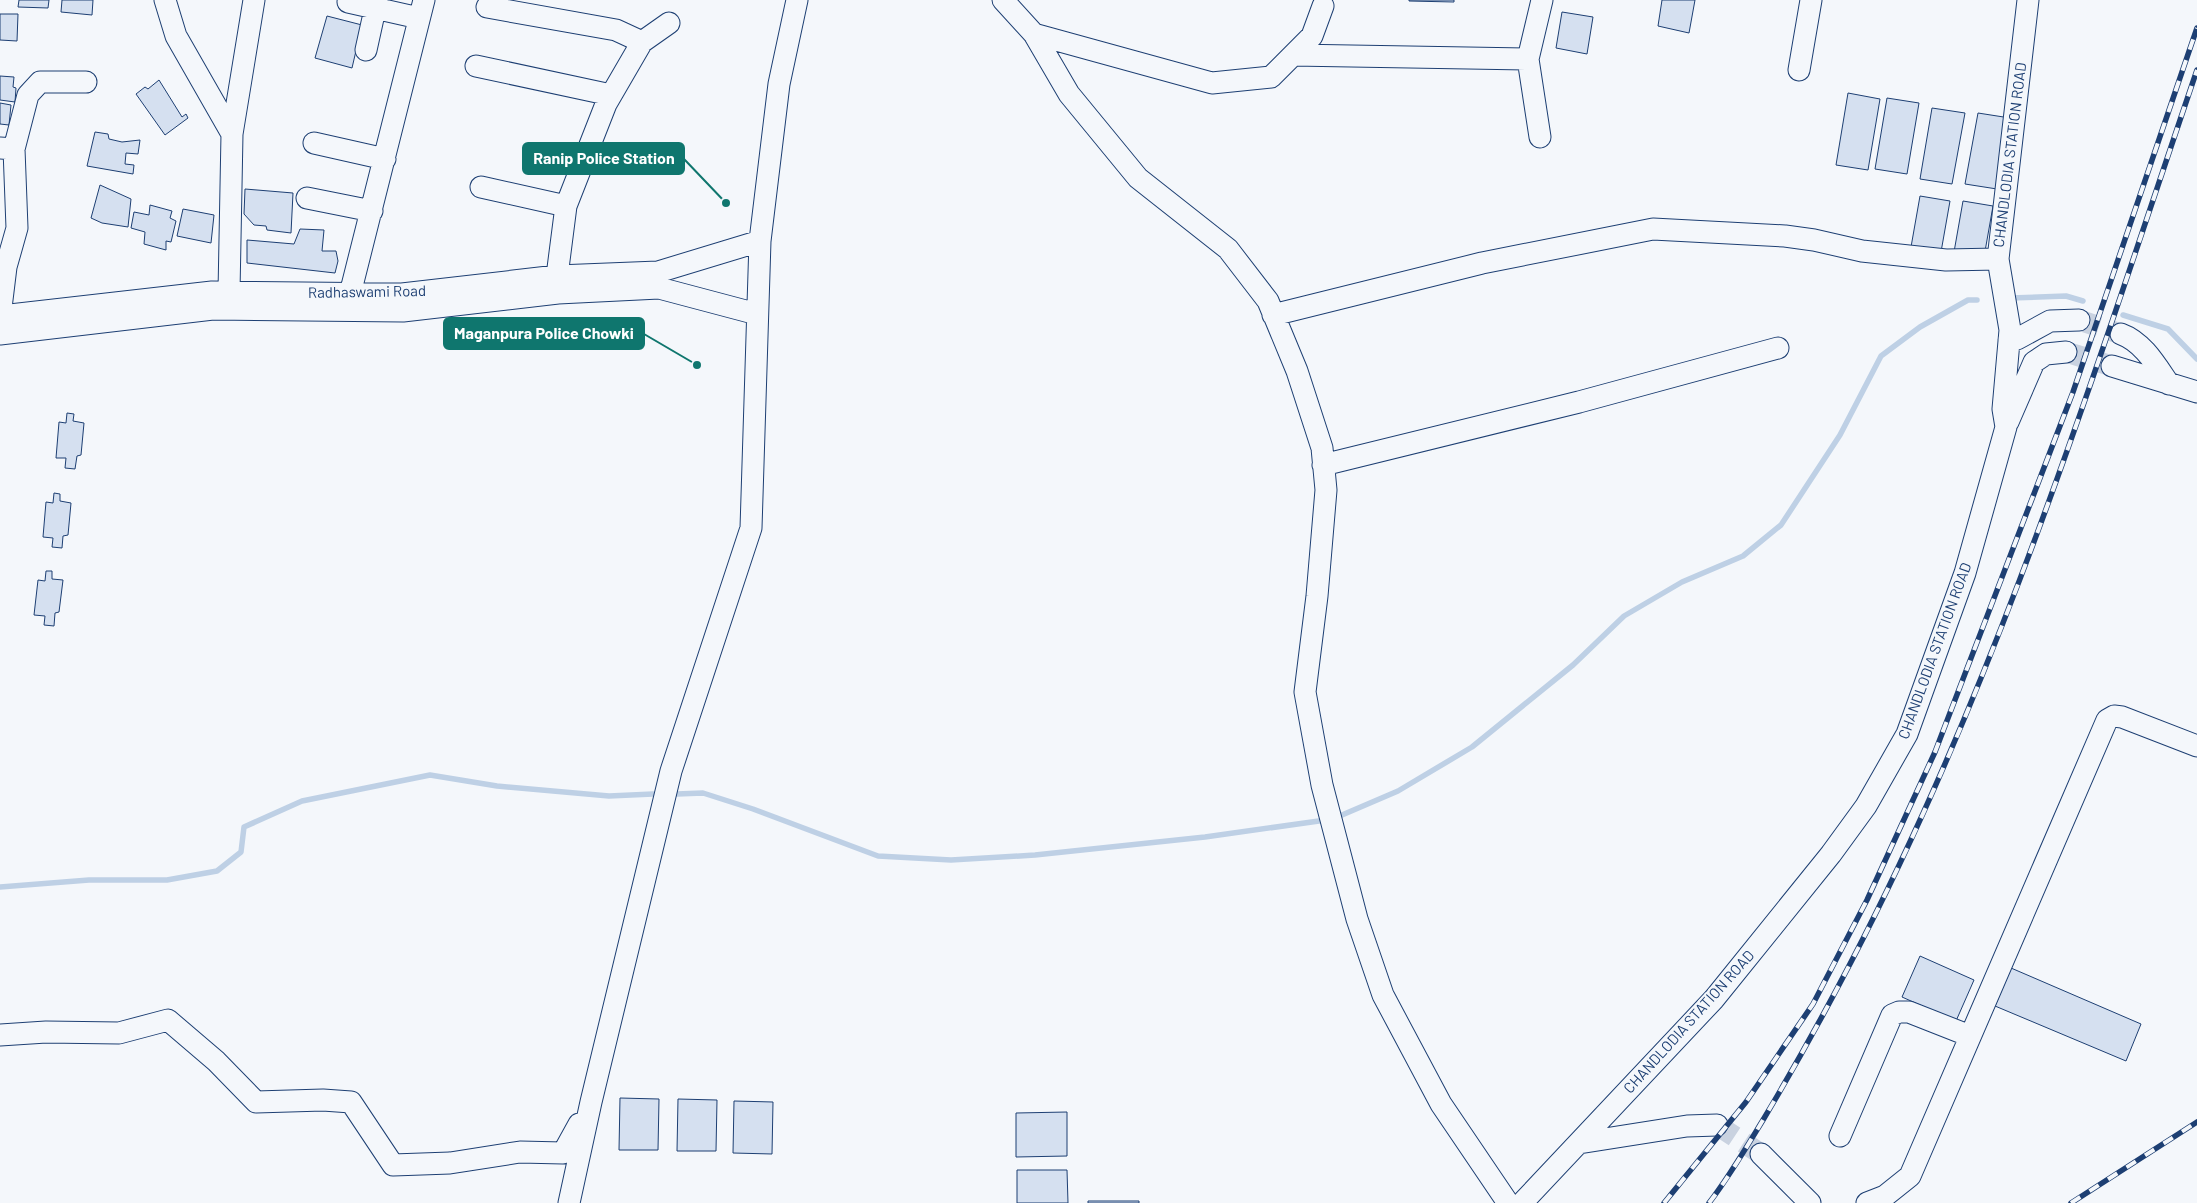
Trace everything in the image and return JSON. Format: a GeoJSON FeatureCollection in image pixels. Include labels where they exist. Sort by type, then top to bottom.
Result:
{"type":"FeatureCollection","features":[{"type":"Feature","properties":{"kind":"street"},"geometry":{"type":"LineString","coordinates":[[165,0],[176,36],[232,134]]}},
{"type":"Feature","properties":{"kind":"street"},"geometry":{"type":"LineString","coordinates":[[229,292],[232,134],[254,0]]}},
{"type":"Feature","properties":{"kind":"street"},"geometry":{"type":"LineString","coordinates":[[569,1203],[591,1102],[671,771],[751,528],[756,314],[760,241],[779,84],[797,0]]}},
{"type":"Feature","properties":{"kind":"street"},"geometry":{"type":"LineString","coordinates":[[1003,0],[1034,34],[1069,94],[1138,178],[1228,249],[1268,301],[1297,371],[1322,448],[1326,490],[1317,596],[1305,692],[1322,785],[1357,919],[1383,995],[1441,1104],[1508,1203]]}},
{"type":"Feature","properties":{"kind":"street"},"geometry":{"type":"LineString","coordinates":[[1540,137],[1528,59],[1542,0]]}},
{"type":"Feature","properties":{"kind":"street"},"geometry":{"type":"LineString","coordinates":[[1799,70],[1811,0]]}},
{"type":"Feature","properties":{"kind":"street","name":"CHANDLODIA STATION ROAD"},"geometry":{"type":"LineString","coordinates":[[1522,1203],[1714,999],[1831,854],[1866,806],[1907,734],[1965,573],[2006,427],[2003,410],[2010,330],[1998,259],[2028,0]]}},
{"type":"Feature","properties":{"kind":"street"},"geometry":{"type":"LineString","coordinates":[[348,2],[422,9],[350,294]]}},
{"type":"Feature","properties":{"kind":"street"},"geometry":{"type":"LineString","coordinates":[[366,50],[376,4]]}},
{"type":"Feature","properties":{"kind":"street"},"geometry":{"type":"LineString","coordinates":[[1034,34],[1212,83],[1271,78],[1312,36],[1323,6]]}},
{"type":"Feature","properties":{"kind":"street"},"geometry":{"type":"LineString","coordinates":[[487,7],[616,30],[642,42]]}},
{"type":"Feature","properties":{"kind":"street"},"geometry":{"type":"LineString","coordinates":[[557,276],[566,206],[611,95],[642,42],[669,23]]}},
{"type":"Feature","properties":{"kind":"street"},"geometry":{"type":"LineString","coordinates":[[1293,55],[1528,59]]}},
{"type":"Feature","properties":{"kind":"street"},"geometry":{"type":"LineString","coordinates":[[476,66],[611,95]]}},
{"type":"Feature","properties":{"kind":"street"},"geometry":{"type":"LineString","coordinates":[[0,316],[6,267],[17,228],[7,149],[28,95],[40,82],[86,82]]}},
{"type":"Feature","properties":{"kind":"street"},"geometry":{"type":"LineString","coordinates":[[314,143],[385,159]]}},
{"type":"Feature","properties":{"kind":"street"},"geometry":{"type":"LineString","coordinates":[[481,187],[566,206]]}},
{"type":"Feature","properties":{"kind":"street"},"geometry":{"type":"LineString","coordinates":[[307,198],[372,211]]}},
{"type":"Feature","properties":{"kind":"street"},"geometry":{"type":"LineString","coordinates":[[1273,315],[1482,263],[1653,229],[1785,236],[1814,240],[1862,251],[1946,260],[1998,259]]}},
{"type":"Feature","properties":{"kind":"street","name":"Radhaswami Road"},"geometry":{"type":"LineString","coordinates":[[0,316],[212,292],[402,294],[557,276],[658,272],[760,241]]}},
{"type":"Feature","properties":{"kind":"street","name":"Radhaswami Road"},"geometry":{"type":"LineString","coordinates":[[0,334],[213,309],[403,311],[558,293],[658,288],[756,314]]}},
{"type":"Feature","properties":{"kind":"street"},"geometry":{"type":"LineString","coordinates":[[2009,340],[2017,339],[2050,321],[2079,320]]}},
{"type":"Feature","properties":{"kind":"street"},"geometry":{"type":"LineString","coordinates":[[2121,334],[2129,337],[2145,351],[2169,384]]}},
{"type":"Feature","properties":{"kind":"street"},"geometry":{"type":"LineString","coordinates":[[1323,465],[1579,402],[1778,348]]}},
{"type":"Feature","properties":{"kind":"street"},"geometry":{"type":"LineString","coordinates":[[2006,427],[2034,362],[2046,354],[2066,352]]}},
{"type":"Feature","properties":{"kind":"street"},"geometry":{"type":"LineString","coordinates":[[2112,366],[2197,393]]}},
{"type":"Feature","properties":{"kind":"street"},"geometry":{"type":"LineString","coordinates":[[1867,1203],[1885,1196],[1910,1176],[2107,720],[2114,716],[2122,717],[2197,746]]}},
{"type":"Feature","properties":{"kind":"street"},"geometry":{"type":"LineString","coordinates":[[1840,1136],[1892,1016],[1900,1012],[1909,1012],[1970,1036]]}},
{"type":"Feature","properties":{"kind":"street"},"geometry":{"type":"LineString","coordinates":[[0,1035],[46,1032],[119,1033],[168,1020],[216,1061],[256,1102],[324,1100],[350,1102],[393,1165],[450,1163],[520,1152],[563,1153],[591,1102]]}},
{"type":"Feature","properties":{"kind":"street"},"geometry":{"type":"LineString","coordinates":[[1579,1143],[1688,1126],[1717,1125]]}},
{"type":"Feature","properties":{"kind":"street"},"geometry":{"type":"LineString","coordinates":[[1761,1154],[1810,1203]]}},
{"type":"Feature","properties":{"kind":"building"},"geometry":{"type":"Polygon","coordinates":[[[19,0],[49,0],[48,8],[18,7],[19,0]]]}},
{"type":"Feature","properties":{"kind":"building"},"geometry":{"type":"Polygon","coordinates":[[[62,0],[93,0],[92,15],[61,12],[62,0]]]}},
{"type":"Feature","properties":{"kind":"building"},"geometry":{"type":"Polygon","coordinates":[[[1454,0],[1454,2],[1409,1],[1454,0]]]}},
{"type":"Feature","properties":{"kind":"building"},"geometry":{"type":"Polygon","coordinates":[[[1662,0],[1695,0],[1689,33],[1658,26],[1662,0]]]}},
{"type":"Feature","properties":{"kind":"building"},"geometry":{"type":"Polygon","coordinates":[[[1562,12],[1593,17],[1587,54],[1556,48],[1562,12]]]}},
{"type":"Feature","properties":{"kind":"building"},"geometry":{"type":"Polygon","coordinates":[[[0,14],[18,14],[17,41],[0,40],[0,14]]]}},
{"type":"Feature","properties":{"kind":"building"},"geometry":{"type":"Polygon","coordinates":[[[327,16],[362,25],[352,68],[315,58],[327,16]]]}},
{"type":"Feature","properties":{"kind":"building"},"geometry":{"type":"Polygon","coordinates":[[[0,76],[14,77],[13,87],[16,88],[15,102],[0,100],[0,76]]]}},
{"type":"Feature","properties":{"kind":"building"},"geometry":{"type":"Polygon","coordinates":[[[159,80],[182,117],[186,114],[188,118],[165,135],[136,94],[145,87],[148,89],[159,80]]]}},
{"type":"Feature","properties":{"kind":"building"},"geometry":{"type":"Polygon","coordinates":[[[1848,93],[1880,99],[1868,170],[1836,165],[1848,93]]]}},
{"type":"Feature","properties":{"kind":"building"},"geometry":{"type":"Polygon","coordinates":[[[1887,98],[1919,103],[1907,174],[1875,169],[1887,98]]]}},
{"type":"Feature","properties":{"kind":"building"},"geometry":{"type":"Polygon","coordinates":[[[0,103],[11,105],[9,125],[0,124],[0,103]]]}},
{"type":"Feature","properties":{"kind":"building"},"geometry":{"type":"Polygon","coordinates":[[[1932,108],[1965,113],[1952,184],[1920,179],[1932,108]]]}},
{"type":"Feature","properties":{"kind":"building"},"geometry":{"type":"Polygon","coordinates":[[[1978,113],[2010,118],[1997,189],[1965,184],[1978,113]]]}},
{"type":"Feature","properties":{"kind":"building"},"geometry":{"type":"Polygon","coordinates":[[[95,132],[108,134],[109,139],[122,142],[140,140],[138,154],[126,153],[125,164],[134,165],[133,174],[87,166],[95,132]]]}},
{"type":"Feature","properties":{"kind":"building"},"geometry":{"type":"Polygon","coordinates":[[[100,185],[131,199],[128,227],[102,223],[91,218],[100,185]]]}},
{"type":"Feature","properties":{"kind":"building"},"geometry":{"type":"Polygon","coordinates":[[[245,189],[293,193],[291,233],[267,230],[266,226],[254,225],[244,214],[245,189]]]}},
{"type":"Feature","properties":{"kind":"building"},"geometry":{"type":"Polygon","coordinates":[[[1920,196],[1950,201],[1941,252],[1911,247],[1920,196]]]}},
{"type":"Feature","properties":{"kind":"building"},"geometry":{"type":"Polygon","coordinates":[[[1963,201],[1993,206],[1984,257],[1954,252],[1963,201]]]}},
{"type":"Feature","properties":{"kind":"building"},"geometry":{"type":"Polygon","coordinates":[[[150,205],[172,211],[170,218],[176,221],[171,242],[166,241],[166,250],[144,244],[145,232],[131,228],[134,212],[149,215],[150,205]]]}},
{"type":"Feature","properties":{"kind":"building"},"geometry":{"type":"Polygon","coordinates":[[[183,209],[214,215],[211,243],[177,236],[183,209]]]}},
{"type":"Feature","properties":{"kind":"building"},"geometry":{"type":"Polygon","coordinates":[[[300,229],[324,230],[322,251],[336,251],[338,261],[335,273],[247,263],[247,240],[294,244],[300,229]]]}},
{"type":"Feature","properties":{"kind":"building"},"geometry":{"type":"Polygon","coordinates":[[[67,413],[74,414],[73,421],[84,423],[81,455],[77,456],[75,469],[65,468],[66,458],[56,458],[59,422],[66,423],[67,413]]]}},
{"type":"Feature","properties":{"kind":"building"},"geometry":{"type":"Polygon","coordinates":[[[54,493],[60,494],[60,501],[71,503],[68,535],[63,536],[62,548],[52,547],[53,538],[43,537],[46,502],[53,503],[54,493]]]}},
{"type":"Feature","properties":{"kind":"building"},"geometry":{"type":"Polygon","coordinates":[[[46,571],[52,571],[52,579],[63,580],[59,612],[55,613],[54,626],[44,625],[45,616],[34,615],[38,580],[45,581],[46,571]]]}},
{"type":"Feature","properties":{"kind":"building"},"geometry":{"type":"Polygon","coordinates":[[[1920,956],[1974,980],[1956,1021],[1902,997],[1920,956]]]}},
{"type":"Feature","properties":{"kind":"building"},"geometry":{"type":"Polygon","coordinates":[[[2011,968],[2141,1024],[2126,1061],[1995,1006],[2011,968]]]}},
{"type":"Feature","properties":{"kind":"building"},"geometry":{"type":"Polygon","coordinates":[[[620,1098],[659,1099],[658,1150],[619,1150],[620,1098]]]}},
{"type":"Feature","properties":{"kind":"building"},"geometry":{"type":"Polygon","coordinates":[[[678,1099],[717,1100],[716,1151],[677,1151],[678,1099]]]}},
{"type":"Feature","properties":{"kind":"building"},"geometry":{"type":"Polygon","coordinates":[[[734,1101],[773,1102],[772,1154],[733,1153],[734,1101]]]}},
{"type":"Feature","properties":{"kind":"building"},"geometry":{"type":"Polygon","coordinates":[[[1067,1112],[1067,1156],[1016,1157],[1016,1113],[1067,1112]]]}},
{"type":"Feature","properties":{"kind":"building"},"geometry":{"type":"Polygon","coordinates":[[[1017,1170],[1067,1170],[1068,1203],[1017,1203],[1017,1170]]]}},
{"type":"Feature","properties":{"kind":"building"},"geometry":{"type":"Polygon","coordinates":[[[1088,1201],[1139,1201],[1139,1203],[1088,1203],[1088,1201]]]}},
{"type":"Feature","properties":{"kind":"waterway"},"geometry":{"type":"LineString","coordinates":[[2010,298],[2066,296],[2083,301]]}},
{"type":"Feature","properties":{"kind":"waterway"},"geometry":{"type":"LineString","coordinates":[[1335,818],[1398,791],[1472,747],[1573,665],[1624,616],[1682,582],[1743,556],[1781,525],[1840,435],[1881,356],[1920,327],[1968,300],[1977,300]]}},
{"type":"Feature","properties":{"kind":"waterway"},"geometry":{"type":"LineString","coordinates":[[2123,315],[2168,329],[2197,359]]}},
{"type":"Feature","properties":{"kind":"waterway"},"geometry":{"type":"LineString","coordinates":[[0,887],[89,880],[167,880],[217,871],[241,852],[244,827],[302,801],[430,775],[497,786],[609,796],[653,794]]}},
{"type":"Feature","properties":{"kind":"waterway"},"geometry":{"type":"LineString","coordinates":[[677,794],[703,793],[753,809],[878,856],[951,860],[1035,855],[1205,837],[1326,820]]}},
{"type":"Feature","properties":{"kind":"tunnel"},"geometry":{"type":"LineString","coordinates":[[2079,320],[2121,334]]}},
{"type":"Feature","properties":{"kind":"tunnel"},"geometry":{"type":"LineString","coordinates":[[2066,352],[2112,366]]}},
{"type":"Feature","properties":{"kind":"tunnel"},"geometry":{"type":"LineString","coordinates":[[1717,1125],[1761,1154]]}},
{"type":"Feature","properties":{"kind":"railway"},"geometry":{"type":"LineString","coordinates":[[1664,1203],[1746,1102],[1813,1004],[1867,900],[1935,752],[2073,392],[2197,28]]}},
{"type":"Feature","properties":{"kind":"railway"},"geometry":{"type":"LineString","coordinates":[[1709,1203],[1763,1120],[1830,1002],[1904,855],[1953,745],[2041,523],[2197,70]]}},
{"type":"Feature","properties":{"kind":"railway"},"geometry":{"type":"LineString","coordinates":[[2071,1203],[2197,1122]]}},
{"type":"Feature","properties":{"kind":"place","name":"Ranip Police Station"},"geometry":{"type":"Point","coordinates":[726,203]}},
{"type":"Feature","properties":{"kind":"place","name":"Maganpura Police Chowki"},"geometry":{"type":"Point","coordinates":[697,365]}}]}
